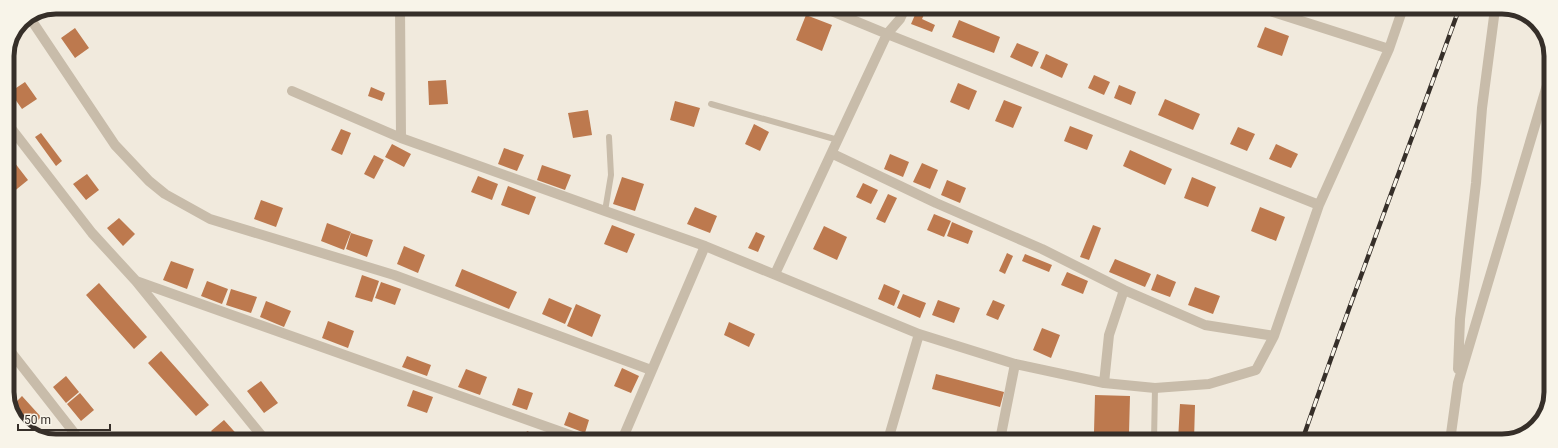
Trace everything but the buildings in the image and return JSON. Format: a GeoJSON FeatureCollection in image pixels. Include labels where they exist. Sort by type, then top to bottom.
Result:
{"type":"FeatureCollection","features":[{"type":"Feature","properties":{"kind":"street"},"geometry":{"type":"LineString","coordinates":[[400,14],[401,138]]}},
{"type":"Feature","properties":{"kind":"street"},"geometry":{"type":"LineString","coordinates":[[839,14],[1319,204]]}},
{"type":"Feature","properties":{"kind":"street"},"geometry":{"type":"LineString","coordinates":[[775,274],[887,34],[900,20],[902,14]]}},
{"type":"Feature","properties":{"kind":"street"},"geometry":{"type":"LineString","coordinates":[[1292,14],[1388,49]]}},
{"type":"Feature","properties":{"kind":"street"},"geometry":{"type":"LineString","coordinates":[[292,91],[401,138],[706,246],[919,334],[1015,364],[1104,383],[1155,388],[1209,384],[1256,370],[1274,336],[1319,204],[1388,49],[1401,14]]}},
{"type":"Feature","properties":{"kind":"street"},"geometry":{"type":"LineString","coordinates":[[1451,434],[1458,383],[1460,319],[1476,183],[1482,108],[1494,14]]}},
{"type":"Feature","properties":{"kind":"street"},"geometry":{"type":"LineString","coordinates":[[32,21],[115,145],[149,181],[165,194],[210,219],[394,275],[651,370]]}},
{"type":"Feature","properties":{"kind":"street"},"geometry":{"type":"LineString","coordinates":[[1458,383],[1544,95]]}},
{"type":"Feature","properties":{"kind":"street"},"geometry":{"type":"LineString","coordinates":[[14,132],[92,233],[136,281],[260,434]]}},
{"type":"Feature","properties":{"kind":"street"},"geometry":{"type":"LineString","coordinates":[[832,154],[936,203],[1042,249],[1124,290],[1205,326],[1274,336]]}},
{"type":"Feature","properties":{"kind":"street"},"geometry":{"type":"LineString","coordinates":[[624,434],[706,246]]}},
{"type":"Feature","properties":{"kind":"street"},"geometry":{"type":"LineString","coordinates":[[136,281],[567,434]]}},
{"type":"Feature","properties":{"kind":"street"},"geometry":{"type":"LineString","coordinates":[[1104,383],[1110,335],[1124,290]]}},
{"type":"Feature","properties":{"kind":"street"},"geometry":{"type":"LineString","coordinates":[[890,434],[919,334]]}},
{"type":"Feature","properties":{"kind":"street"},"geometry":{"type":"LineString","coordinates":[[14,356],[75,434]]}},
{"type":"Feature","properties":{"kind":"street"},"geometry":{"type":"LineString","coordinates":[[1001,434],[1015,364]]}},
{"type":"Feature","properties":{"kind":"lane"},"geometry":{"type":"LineString","coordinates":[[710,104],[838,140]]}},
{"type":"Feature","properties":{"kind":"lane"},"geometry":{"type":"LineString","coordinates":[[605,211],[611,174],[609,137]]}},
{"type":"Feature","properties":{"kind":"lane"},"geometry":{"type":"LineString","coordinates":[[1154,434],[1155,388]]}},
{"type":"Feature","properties":{"kind":"railway"},"geometry":{"type":"LineString","coordinates":[[1304,434],[1457,14]]}}]}
